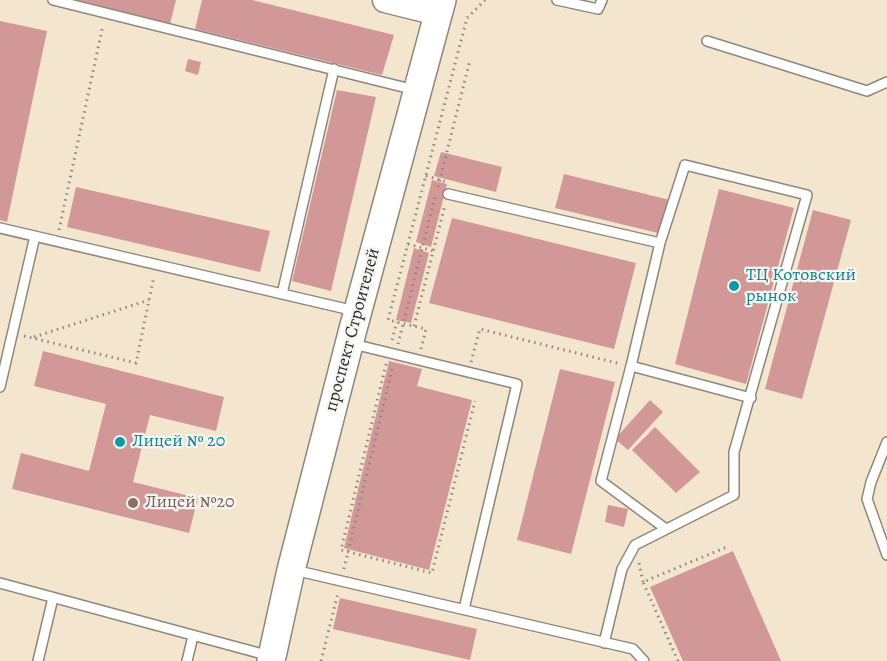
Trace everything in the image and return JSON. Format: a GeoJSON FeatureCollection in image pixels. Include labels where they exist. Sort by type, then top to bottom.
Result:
{"type":"FeatureCollection","features":[{"type":"Feature","properties":{"kind":"main road","name":"проспект Строителей"},"geometry":{"type":"LineString","coordinates":[[271,659],[291,570],[357,312],[440,6]]}},
{"type":"Feature","properties":{"kind":"street"},"geometry":{"type":"LineString","coordinates":[[385,0],[440,6]]}},
{"type":"Feature","properties":{"kind":"lane"},"geometry":{"type":"LineString","coordinates":[[53,0],[417,90]]}},
{"type":"Feature","properties":{"kind":"lane"},"geometry":{"type":"LineString","coordinates":[[557,0],[598,9],[602,0]]}},
{"type":"Feature","properties":{"kind":"lane"},"geometry":{"type":"LineString","coordinates":[[707,41],[867,91],[887,82]]}},
{"type":"Feature","properties":{"kind":"lane"},"geometry":{"type":"LineString","coordinates":[[282,294],[334,69]]}},
{"type":"Feature","properties":{"kind":"lane"},"geometry":{"type":"LineString","coordinates":[[604,643],[622,569],[635,545],[734,495],[734,452],[807,195],[685,165],[660,243],[601,481],[666,529]]}},
{"type":"Feature","properties":{"kind":"lane"},"geometry":{"type":"LineString","coordinates":[[448,194],[660,243]]}},
{"type":"Feature","properties":{"kind":"lane"},"geometry":{"type":"LineString","coordinates":[[0,228],[357,312]]}},
{"type":"Feature","properties":{"kind":"lane"},"geometry":{"type":"LineString","coordinates":[[0,387],[35,236]]}},
{"type":"Feature","properties":{"kind":"lane"},"geometry":{"type":"LineString","coordinates":[[350,343],[517,384],[464,609]]}},
{"type":"Feature","properties":{"kind":"lane"},"geometry":{"type":"LineString","coordinates":[[631,366],[751,398]]}},
{"type":"Feature","properties":{"kind":"lane"},"geometry":{"type":"LineString","coordinates":[[887,442],[871,482],[867,499],[887,555]]}},
{"type":"Feature","properties":{"kind":"lane"},"geometry":{"type":"LineString","coordinates":[[291,570],[633,649],[644,661]]}},
{"type":"Feature","properties":{"kind":"lane"},"geometry":{"type":"LineString","coordinates":[[0,583],[271,659]]}},
{"type":"Feature","properties":{"kind":"lane"},"geometry":{"type":"LineString","coordinates":[[38,661],[53,598]]}},
{"type":"Feature","properties":{"kind":"lane"},"geometry":{"type":"LineString","coordinates":[[187,661],[193,636]]}},
{"type":"Feature","properties":{"kind":"path"},"geometry":{"type":"LineString","coordinates":[[419,360],[426,329],[388,320],[467,18],[485,0]]}},
{"type":"Feature","properties":{"kind":"path"},"geometry":{"type":"LineString","coordinates":[[57,240],[106,13]]}},
{"type":"Feature","properties":{"kind":"path"},"geometry":{"type":"LineString","coordinates":[[414,326],[448,194]]}},
{"type":"Feature","properties":{"kind":"path"},"geometry":{"type":"LineString","coordinates":[[408,244],[433,251]]}},
{"type":"Feature","properties":{"kind":"path"},"geometry":{"type":"LineString","coordinates":[[12,333],[136,363],[155,273]]}},
{"type":"Feature","properties":{"kind":"path"},"geometry":{"type":"LineString","coordinates":[[31,338],[149,300]]}},
{"type":"Feature","properties":{"kind":"path"},"geometry":{"type":"LineString","coordinates":[[397,322],[340,549],[432,573],[475,401]]}},
{"type":"Feature","properties":{"kind":"path"},"geometry":{"type":"LineString","coordinates":[[469,372],[480,329],[631,366]]}},
{"type":"Feature","properties":{"kind":"path"},"geometry":{"type":"LineString","coordinates":[[678,661],[643,582],[729,546]]}},
{"type":"Feature","properties":{"kind":"building"},"geometry":{"type":"Polygon","coordinates":[[[77,0],[176,0],[170,24],[77,0]]]}},
{"type":"Feature","properties":{"kind":"building"},"geometry":{"type":"Polygon","coordinates":[[[202,0],[252,0],[394,35],[382,75],[195,29],[202,0]]]}},
{"type":"Feature","properties":{"kind":"building"},"geometry":{"type":"Polygon","coordinates":[[[0,21],[47,31],[7,222],[0,220],[0,21]]]}},
{"type":"Feature","properties":{"kind":"building"},"geometry":{"type":"Polygon","coordinates":[[[188,59],[201,62],[198,75],[185,71],[188,59]]]}},
{"type":"Feature","properties":{"kind":"building"},"geometry":{"type":"Polygon","coordinates":[[[337,90],[376,97],[331,291],[292,281],[337,90]]]}},
{"type":"Feature","properties":{"kind":"building"},"geometry":{"type":"Polygon","coordinates":[[[441,152],[502,167],[496,192],[434,176],[441,152]]]}},
{"type":"Feature","properties":{"kind":"building"},"geometry":{"type":"Polygon","coordinates":[[[564,174],[670,200],[662,234],[555,208],[564,174]]]}},
{"type":"Feature","properties":{"kind":"building"},"geometry":{"type":"Polygon","coordinates":[[[432,180],[447,184],[431,247],[416,242],[432,180]]]}},
{"type":"Feature","properties":{"kind":"building"},"geometry":{"type":"Polygon","coordinates":[[[76,187],[270,231],[260,272],[67,227],[76,187]]]}},
{"type":"Feature","properties":{"kind":"building","name":"ТЦ Котовский рынок"},"geometry":{"type":"Polygon","coordinates":[[[719,189],[794,208],[746,384],[675,364],[719,189]]]}},
{"type":"Feature","properties":{"kind":"building"},"geometry":{"type":"Polygon","coordinates":[[[813,210],[851,220],[802,399],[765,389],[813,210]]]}},
{"type":"Feature","properties":{"kind":"building"},"geometry":{"type":"Polygon","coordinates":[[[452,218],[636,263],[614,349],[429,303],[452,218]]]}},
{"type":"Feature","properties":{"kind":"building"},"geometry":{"type":"Polygon","coordinates":[[[414,248],[429,253],[411,323],[396,320],[414,248]]]}},
{"type":"Feature","properties":{"kind":"building","name":"Лицей № 20"},"geometry":{"type":"Polygon","coordinates":[[[43,351],[224,397],[216,431],[150,415],[133,482],[198,498],[189,533],[12,489],[21,453],[89,471],[106,404],[34,386],[43,351]]]}},
{"type":"Feature","properties":{"kind":"building"},"geometry":{"type":"Polygon","coordinates":[[[389,361],[422,369],[417,386],[472,400],[429,570],[344,548],[389,361]]]}},
{"type":"Feature","properties":{"kind":"building"},"geometry":{"type":"Polygon","coordinates":[[[560,369],[615,382],[571,554],[517,540],[560,369]]]}},
{"type":"Feature","properties":{"kind":"building"},"geometry":{"type":"Polygon","coordinates":[[[650,400],[663,412],[628,450],[615,439],[650,400]]]}},
{"type":"Feature","properties":{"kind":"building"},"geometry":{"type":"Polygon","coordinates":[[[655,427],[700,472],[676,493],[632,450],[655,427]]]}},
{"type":"Feature","properties":{"kind":"building"},"geometry":{"type":"Polygon","coordinates":[[[608,505],[628,509],[624,527],[605,522],[608,505]]]}},
{"type":"Feature","properties":{"kind":"building"},"geometry":{"type":"Polygon","coordinates":[[[733,551],[781,661],[683,661],[650,587],[733,551]]]}},
{"type":"Feature","properties":{"kind":"building"},"geometry":{"type":"Polygon","coordinates":[[[340,598],[477,629],[470,660],[333,629],[340,598]]]}},
{"type":"Feature","properties":{"kind":"place","name":"ТЦ Котовский рынок"},"geometry":{"type":"Point","coordinates":[734,286]}},
{"type":"Feature","properties":{"kind":"place","name":"Лицей № 20"},"geometry":{"type":"Point","coordinates":[120,442]}},
{"type":"Feature","properties":{"kind":"place","name":"Лицей №20"},"geometry":{"type":"Point","coordinates":[133,503]}}]}
